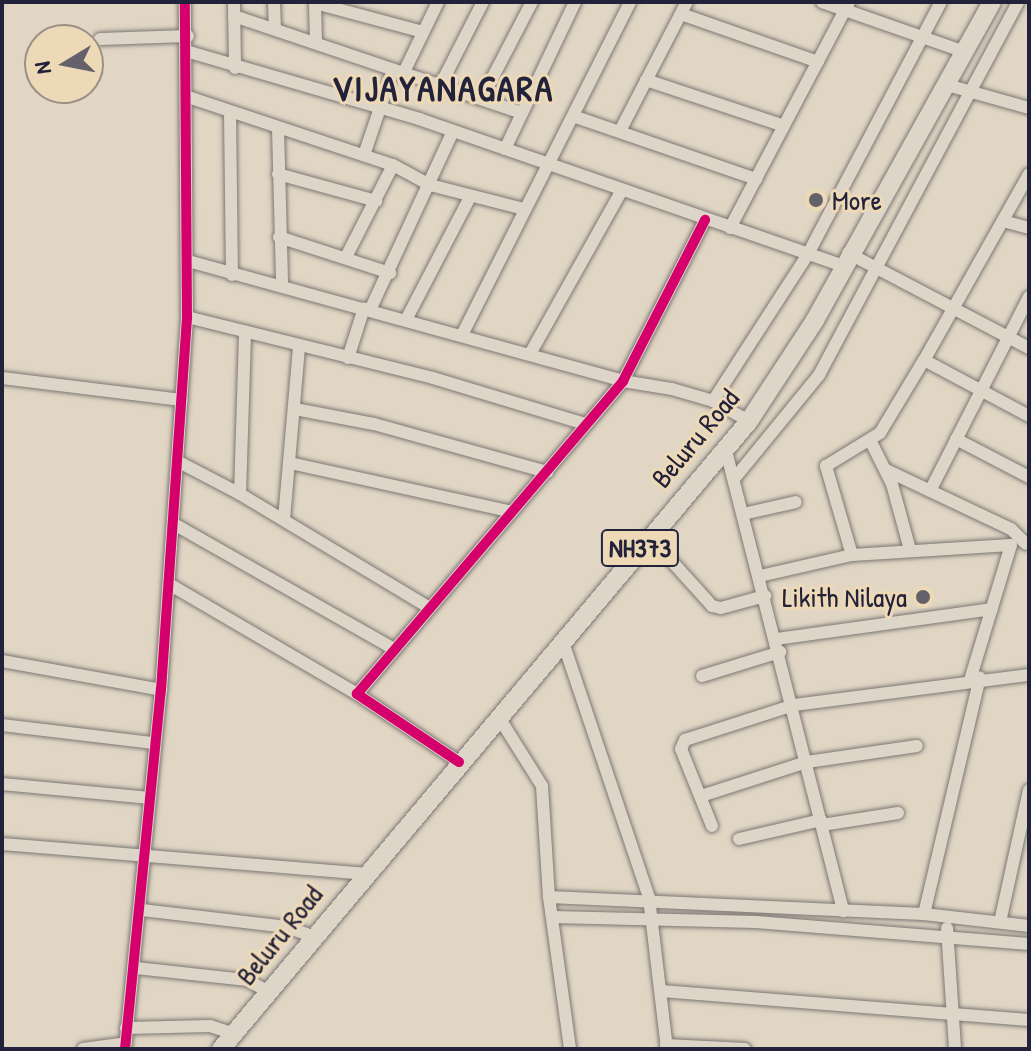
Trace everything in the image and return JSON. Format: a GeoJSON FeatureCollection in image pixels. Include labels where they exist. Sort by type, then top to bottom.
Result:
{"type":"FeatureCollection","features":[{"type":"Feature","properties":{"kind":"highway","name":"Beluru Road"},"geometry":{"type":"LineString","coordinates":[[221,1049],[459,762],[500,719],[649,536],[749,421],[815,320],[845,259],[992,2]]}},
{"type":"Feature","properties":{"kind":"street"},"geometry":{"type":"LineString","coordinates":[[83,1049],[126,1046],[142,910],[174,524],[187,317],[189,52],[185,2]]}},
{"type":"Feature","properties":{"kind":"street"},"geometry":{"type":"LineString","coordinates":[[234,2],[235,68]]}},
{"type":"Feature","properties":{"kind":"street"},"geometry":{"type":"LineString","coordinates":[[274,2],[275,29]]}},
{"type":"Feature","properties":{"kind":"street"},"geometry":{"type":"LineString","coordinates":[[316,43],[315,2],[423,32]]}},
{"type":"Feature","properties":{"kind":"street"},"geometry":{"type":"LineString","coordinates":[[364,155],[399,71],[438,2]]}},
{"type":"Feature","properties":{"kind":"street"},"geometry":{"type":"LineString","coordinates":[[441,84],[483,2]]}},
{"type":"Feature","properties":{"kind":"street"},"geometry":{"type":"LineString","coordinates":[[483,96],[532,2]]}},
{"type":"Feature","properties":{"kind":"street"},"geometry":{"type":"LineString","coordinates":[[505,149],[575,2]]}},
{"type":"Feature","properties":{"kind":"street"},"geometry":{"type":"LineString","coordinates":[[462,335],[630,2]]}},
{"type":"Feature","properties":{"kind":"street"},"geometry":{"type":"LineString","coordinates":[[822,2],[846,6],[965,52]]}},
{"type":"Feature","properties":{"kind":"street"},"geometry":{"type":"LineString","coordinates":[[713,401],[808,254],[941,2]]}},
{"type":"Feature","properties":{"kind":"street"},"geometry":{"type":"LineString","coordinates":[[734,479],[819,375],[1018,2]]}},
{"type":"Feature","properties":{"kind":"street"},"geometry":{"type":"LineString","coordinates":[[730,228],[846,6]]}},
{"type":"Feature","properties":{"kind":"street"},"geometry":{"type":"LineString","coordinates":[[620,131],[684,8],[818,62]]}},
{"type":"Feature","properties":{"kind":"street"},"geometry":{"type":"LineString","coordinates":[[234,16],[483,96],[522,113]]}},
{"type":"Feature","properties":{"kind":"street"},"geometry":{"type":"LineString","coordinates":[[104,39],[188,36]]}},
{"type":"Feature","properties":{"kind":"street"},"geometry":{"type":"LineString","coordinates":[[189,52],[453,131],[621,192],[808,254],[845,259],[878,269],[1029,348]]}},
{"type":"Feature","properties":{"kind":"street"},"geometry":{"type":"LineString","coordinates":[[646,80],[784,126]]}},
{"type":"Feature","properties":{"kind":"street"},"geometry":{"type":"LineString","coordinates":[[947,85],[1029,108]]}},
{"type":"Feature","properties":{"kind":"street"},"geometry":{"type":"LineString","coordinates":[[188,97],[393,165],[430,185],[524,209]]}},
{"type":"Feature","properties":{"kind":"street"},"geometry":{"type":"LineString","coordinates":[[230,112],[232,275]]}},
{"type":"Feature","properties":{"kind":"street"},"geometry":{"type":"LineString","coordinates":[[573,116],[756,179]]}},
{"type":"Feature","properties":{"kind":"street"},"geometry":{"type":"LineString","coordinates":[[278,128],[282,286]]}},
{"type":"Feature","properties":{"kind":"street"},"geometry":{"type":"LineString","coordinates":[[348,358],[367,309],[390,273],[453,131]]}},
{"type":"Feature","properties":{"kind":"street"},"geometry":{"type":"LineString","coordinates":[[346,257],[393,165]]}},
{"type":"Feature","properties":{"kind":"street"},"geometry":{"type":"LineString","coordinates":[[278,174],[376,201]]}},
{"type":"Feature","properties":{"kind":"street"},"geometry":{"type":"LineString","coordinates":[[852,555],[826,466],[842,453],[871,442],[954,310],[1029,174]]}},
{"type":"Feature","properties":{"kind":"street"},"geometry":{"type":"LineString","coordinates":[[530,354],[621,192]]}},
{"type":"Feature","properties":{"kind":"street"},"geometry":{"type":"LineString","coordinates":[[406,320],[470,197]]}},
{"type":"Feature","properties":{"kind":"street"},"geometry":{"type":"LineString","coordinates":[[357,694],[623,381],[705,220]]}},
{"type":"Feature","properties":{"kind":"street"},"geometry":{"type":"LineString","coordinates":[[1003,221],[1029,228]]}},
{"type":"Feature","properties":{"kind":"street"},"geometry":{"type":"LineString","coordinates":[[279,237],[390,273]]}},
{"type":"Feature","properties":{"kind":"street"},"geometry":{"type":"LineString","coordinates":[[188,261],[623,381],[713,401],[749,421]]}},
{"type":"Feature","properties":{"kind":"street"},"geometry":{"type":"LineString","coordinates":[[930,491],[1029,297]]}},
{"type":"Feature","properties":{"kind":"street"},"geometry":{"type":"LineString","coordinates":[[187,317],[585,424]]}},
{"type":"Feature","properties":{"kind":"street"},"geometry":{"type":"LineString","coordinates":[[240,494],[245,335]]}},
{"type":"Feature","properties":{"kind":"street"},"geometry":{"type":"LineString","coordinates":[[284,519],[299,348]]}},
{"type":"Feature","properties":{"kind":"street"},"geometry":{"type":"LineString","coordinates":[[924,360],[1029,416]]}},
{"type":"Feature","properties":{"kind":"street"},"geometry":{"type":"LineString","coordinates":[[2,378],[182,400]]}},
{"type":"Feature","properties":{"kind":"street"},"geometry":{"type":"LineString","coordinates":[[295,409],[374,424],[547,472]]}},
{"type":"Feature","properties":{"kind":"street"},"geometry":{"type":"LineString","coordinates":[[956,439],[1029,477]]}},
{"type":"Feature","properties":{"kind":"street"},"geometry":{"type":"LineString","coordinates":[[871,442],[886,470],[910,550]]}},
{"type":"Feature","properties":{"kind":"street"},"geometry":{"type":"LineString","coordinates":[[725,447],[794,705],[843,911]]}},
{"type":"Feature","properties":{"kind":"street"},"geometry":{"type":"LineString","coordinates":[[177,461],[284,519],[428,607]]}},
{"type":"Feature","properties":{"kind":"street"},"geometry":{"type":"LineString","coordinates":[[290,463],[512,512]]}},
{"type":"Feature","properties":{"kind":"street"},"geometry":{"type":"LineString","coordinates":[[886,470],[1011,529],[1028,544]]}},
{"type":"Feature","properties":{"kind":"street"},"geometry":{"type":"LineString","coordinates":[[743,514],[796,502]]}},
{"type":"Feature","properties":{"kind":"street"},"geometry":{"type":"LineString","coordinates":[[174,524],[394,649]]}},
{"type":"Feature","properties":{"kind":"street"},"geometry":{"type":"LineString","coordinates":[[649,536],[690,588],[712,606],[721,608],[765,596]]}},
{"type":"Feature","properties":{"kind":"street"},"geometry":{"type":"LineString","coordinates":[[760,576],[852,555],[1028,544]]}},
{"type":"Feature","properties":{"kind":"street"},"geometry":{"type":"LineString","coordinates":[[924,914],[975,679],[1011,545]]}},
{"type":"Feature","properties":{"kind":"street"},"geometry":{"type":"LineString","coordinates":[[169,584],[357,694],[459,762]]}},
{"type":"Feature","properties":{"kind":"street"},"geometry":{"type":"LineString","coordinates":[[702,676],[778,645],[992,609]]}},
{"type":"Feature","properties":{"kind":"street"},"geometry":{"type":"LineString","coordinates":[[563,642],[649,898],[654,918],[667,1047],[745,1049]]}},
{"type":"Feature","properties":{"kind":"street"},"geometry":{"type":"LineString","coordinates":[[2,661],[161,690]]}},
{"type":"Feature","properties":{"kind":"street"},"geometry":{"type":"LineString","coordinates":[[712,826],[682,742],[794,705],[975,679],[1029,675]]}},
{"type":"Feature","properties":{"kind":"street"},"geometry":{"type":"LineString","coordinates":[[500,719],[542,786],[549,897],[570,1049]]}},
{"type":"Feature","properties":{"kind":"street"},"geometry":{"type":"LineString","coordinates":[[2,725],[154,743]]}},
{"type":"Feature","properties":{"kind":"street"},"geometry":{"type":"LineString","coordinates":[[701,796],[807,762],[917,746]]}},
{"type":"Feature","properties":{"kind":"street"},"geometry":{"type":"LineString","coordinates":[[2,784],[150,798]]}},
{"type":"Feature","properties":{"kind":"street"},"geometry":{"type":"LineString","coordinates":[[1000,922],[1029,790]]}},
{"type":"Feature","properties":{"kind":"street"},"geometry":{"type":"LineString","coordinates":[[739,839],[822,822],[898,813]]}},
{"type":"Feature","properties":{"kind":"street"},"geometry":{"type":"LineString","coordinates":[[2,844],[365,874]]}},
{"type":"Feature","properties":{"kind":"street"},"geometry":{"type":"LineString","coordinates":[[549,897],[649,898],[924,914],[1029,926]]}},
{"type":"Feature","properties":{"kind":"street"},"geometry":{"type":"LineString","coordinates":[[142,910],[287,927],[315,937]]}},
{"type":"Feature","properties":{"kind":"street"},"geometry":{"type":"LineString","coordinates":[[553,917],[654,918],[949,935],[1029,944]]}},
{"type":"Feature","properties":{"kind":"street"},"geometry":{"type":"LineString","coordinates":[[945,917],[949,935],[955,1049]]}},
{"type":"Feature","properties":{"kind":"street"},"geometry":{"type":"LineString","coordinates":[[136,968],[247,980],[269,992]]}},
{"type":"Feature","properties":{"kind":"street"},"geometry":{"type":"LineString","coordinates":[[661,991],[1029,1020]]}},
{"type":"Feature","properties":{"kind":"street"},"geometry":{"type":"LineString","coordinates":[[126,1028],[210,1026],[234,1034]]}},
{"type":"Feature","properties":{"kind":"cycle path"},"geometry":{"type":"LineString","coordinates":[[125,1049],[161,690],[187,317],[185,2]]}},
{"type":"Feature","properties":{"kind":"cycle path"},"geometry":{"type":"LineString","coordinates":[[459,762],[357,694],[623,381],[705,220]]}},
{"type":"Feature","properties":{"kind":"place","name":"More"},"geometry":{"type":"Point","coordinates":[816,200]}},
{"type":"Feature","properties":{"kind":"place","name":"Likith Nilaya"},"geometry":{"type":"Point","coordinates":[923,597]}},
{"type":"Feature","properties":{"kind":"district","name":"VIJAYANAGARA"},"geometry":{"type":"Point","coordinates":[443,88]}}]}
